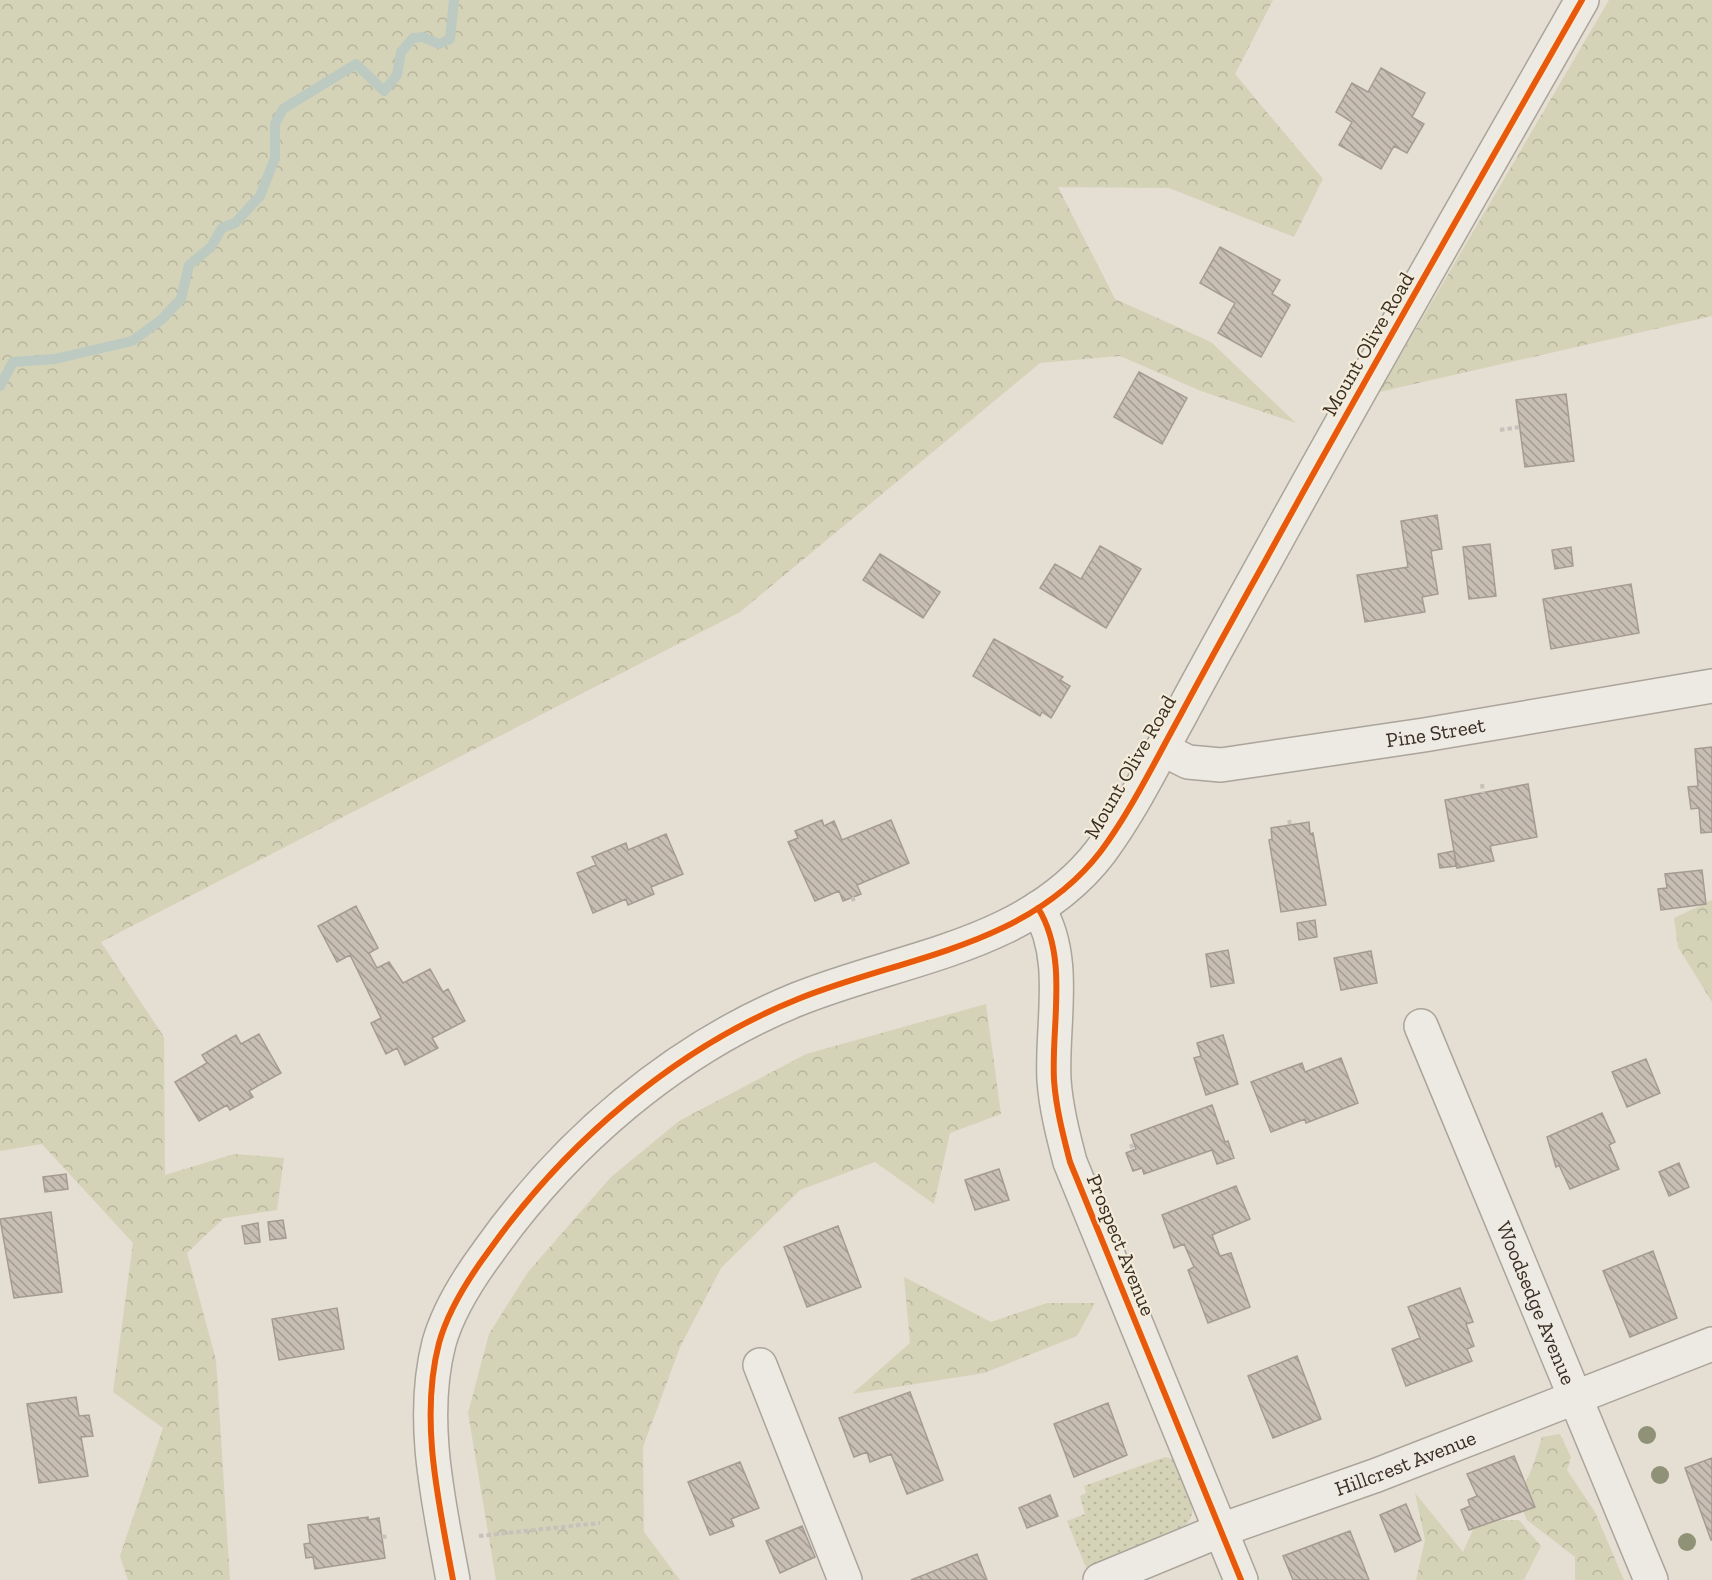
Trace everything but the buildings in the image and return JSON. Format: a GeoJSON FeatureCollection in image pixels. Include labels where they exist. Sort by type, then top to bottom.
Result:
{"type":"FeatureCollection","features":[{"type":"Feature","properties":{"kind":"street","name":"Mount Olive Road"},"geometry":{"type":"LineString","coordinates":[[453,1580],[430,1429],[431,1396],[440,1339],[449,1317],[476,1268],[511,1220],[555,1171],[622,1106],[666,1072],[757,1018],[800,998],[939,954],[986,936],[1038,908],[1071,883],[1102,849],[1162,749],[1315,471],[1582,0]]}},
{"type":"Feature","properties":{"kind":"street","name":"Pine Street"},"geometry":{"type":"LineString","coordinates":[[1162,749],[1188,762],[1221,765],[1413,737],[1712,686]]}},
{"type":"Feature","properties":{"kind":"street","name":"Prospect Avenue"},"geometry":{"type":"LineString","coordinates":[[1038,908],[1047,922],[1053,943],[1054,1081],[1059,1121],[1070,1162],[1241,1580]]}},
{"type":"Feature","properties":{"kind":"street","name":"Woodsedge Avenue"},"geometry":{"type":"LineString","coordinates":[[1420,1026],[1651,1580]]}},
{"type":"Feature","properties":{"kind":"street","name":"Hillcrest Avenue"},"geometry":{"type":"LineString","coordinates":[[1100,1580],[1221,1530],[1377,1475],[1712,1344]]}},
{"type":"Feature","properties":{"kind":"street"},"geometry":{"type":"LineString","coordinates":[[760,1365],[845,1580]]}},
{"type":"Feature","properties":{"kind":"path"},"geometry":{"type":"LineString","coordinates":[[1500,430],[1520,428]]}},
{"type":"Feature","properties":{"kind":"path"},"geometry":{"type":"LineString","coordinates":[[1482,784],[1483,793]]}},
{"type":"Feature","properties":{"kind":"path"},"geometry":{"type":"LineString","coordinates":[[852,897],[855,903]]}},
{"type":"Feature","properties":{"kind":"path"},"geometry":{"type":"LineString","coordinates":[[1131,1144],[1133,1150]]}},
{"type":"Feature","properties":{"kind":"path"},"geometry":{"type":"LineString","coordinates":[[446,1540],[600,1523]]}},
{"type":"Feature","properties":{"kind":"path"},"geometry":{"type":"LineString","coordinates":[[382,1537],[388,1536]]}},
{"type":"Feature","properties":{"kind":"green space"},"geometry":{"type":"Polygon","coordinates":[[[0,0],[1273,0],[1235,74],[1323,179],[1294,237],[1169,188],[1058,187],[1115,299],[1211,342],[1296,423],[1201,391],[1120,356],[1040,363],[740,612],[101,942],[164,1037],[165,1175],[234,1154],[284,1158],[277,1210],[224,1218],[187,1253],[216,1360],[230,1580],[128,1580],[120,1556],[163,1428],[113,1392],[133,1243],[42,1144],[0,1151],[0,0]]]}},
{"type":"Feature","properties":{"kind":"green space"},"geometry":{"type":"Polygon","coordinates":[[[1609,0],[1712,0],[1712,316],[1379,392],[1609,0]]]}},
{"type":"Feature","properties":{"kind":"green space"},"geometry":{"type":"Polygon","coordinates":[[[1712,900],[1712,1002],[1678,947],[1674,918],[1712,900]]]}},
{"type":"Feature","properties":{"kind":"green space"},"geometry":{"type":"Polygon","coordinates":[[[986,1004],[1001,1114],[950,1133],[934,1204],[875,1162],[800,1190],[721,1268],[680,1347],[643,1447],[644,1532],[680,1580],[496,1580],[468,1413],[489,1334],[528,1272],[611,1177],[679,1121],[806,1054],[986,1004]]]}},
{"type":"Feature","properties":{"kind":"green space"},"geometry":{"type":"Polygon","coordinates":[[[904,1277],[991,1322],[1047,1303],[1095,1303],[1077,1336],[984,1373],[852,1394],[910,1343],[904,1277]]]}},
{"type":"Feature","properties":{"kind":"green space"},"geometry":{"type":"Polygon","coordinates":[[[1560,1434],[1571,1457],[1567,1470],[1595,1512],[1624,1580],[1575,1580],[1575,1557],[1527,1520],[1518,1500],[1533,1466],[1542,1437],[1560,1434]]]}},
{"type":"Feature","properties":{"kind":"green space"},"geometry":{"type":"Polygon","coordinates":[[[1165,1457],[1176,1460],[1187,1485],[1192,1503],[1190,1519],[1185,1526],[1087,1570],[1067,1521],[1085,1514],[1080,1496],[1086,1493],[1084,1486],[1165,1457]]]}},
{"type":"Feature","properties":{"kind":"green space"},"geometry":{"type":"Polygon","coordinates":[[[1415,1493],[1463,1552],[1477,1521],[1519,1520],[1541,1546],[1524,1580],[1416,1580],[1425,1540],[1415,1493]]]}},
{"type":"Feature","properties":{"kind":"waterway"},"geometry":{"type":"LineString","coordinates":[[0,386],[13,362],[55,359],[132,341],[161,320],[181,299],[189,265],[211,247],[222,228],[235,223],[260,196],[275,158],[275,124],[283,109],[356,64],[384,91],[397,75],[401,52],[413,38],[423,37],[439,44],[450,39],[454,0]]}},
{"type":"Feature","properties":{"kind":"cycle path"},"geometry":{"type":"LineString","coordinates":[[453,1580],[433,1462],[431,1432],[433,1372],[439,1343],[448,1319],[459,1296],[481,1262],[518,1212],[587,1137],[625,1103],[708,1044],[798,999],[961,945],[1000,929],[1037,909],[1071,883],[1101,851],[1143,785],[1351,407],[1582,0]]}},
{"type":"Feature","properties":{"kind":"cycle path"},"geometry":{"type":"LineString","coordinates":[[1038,908],[1047,927],[1056,970],[1054,1080],[1062,1132],[1070,1162],[1241,1580]]}}]}
